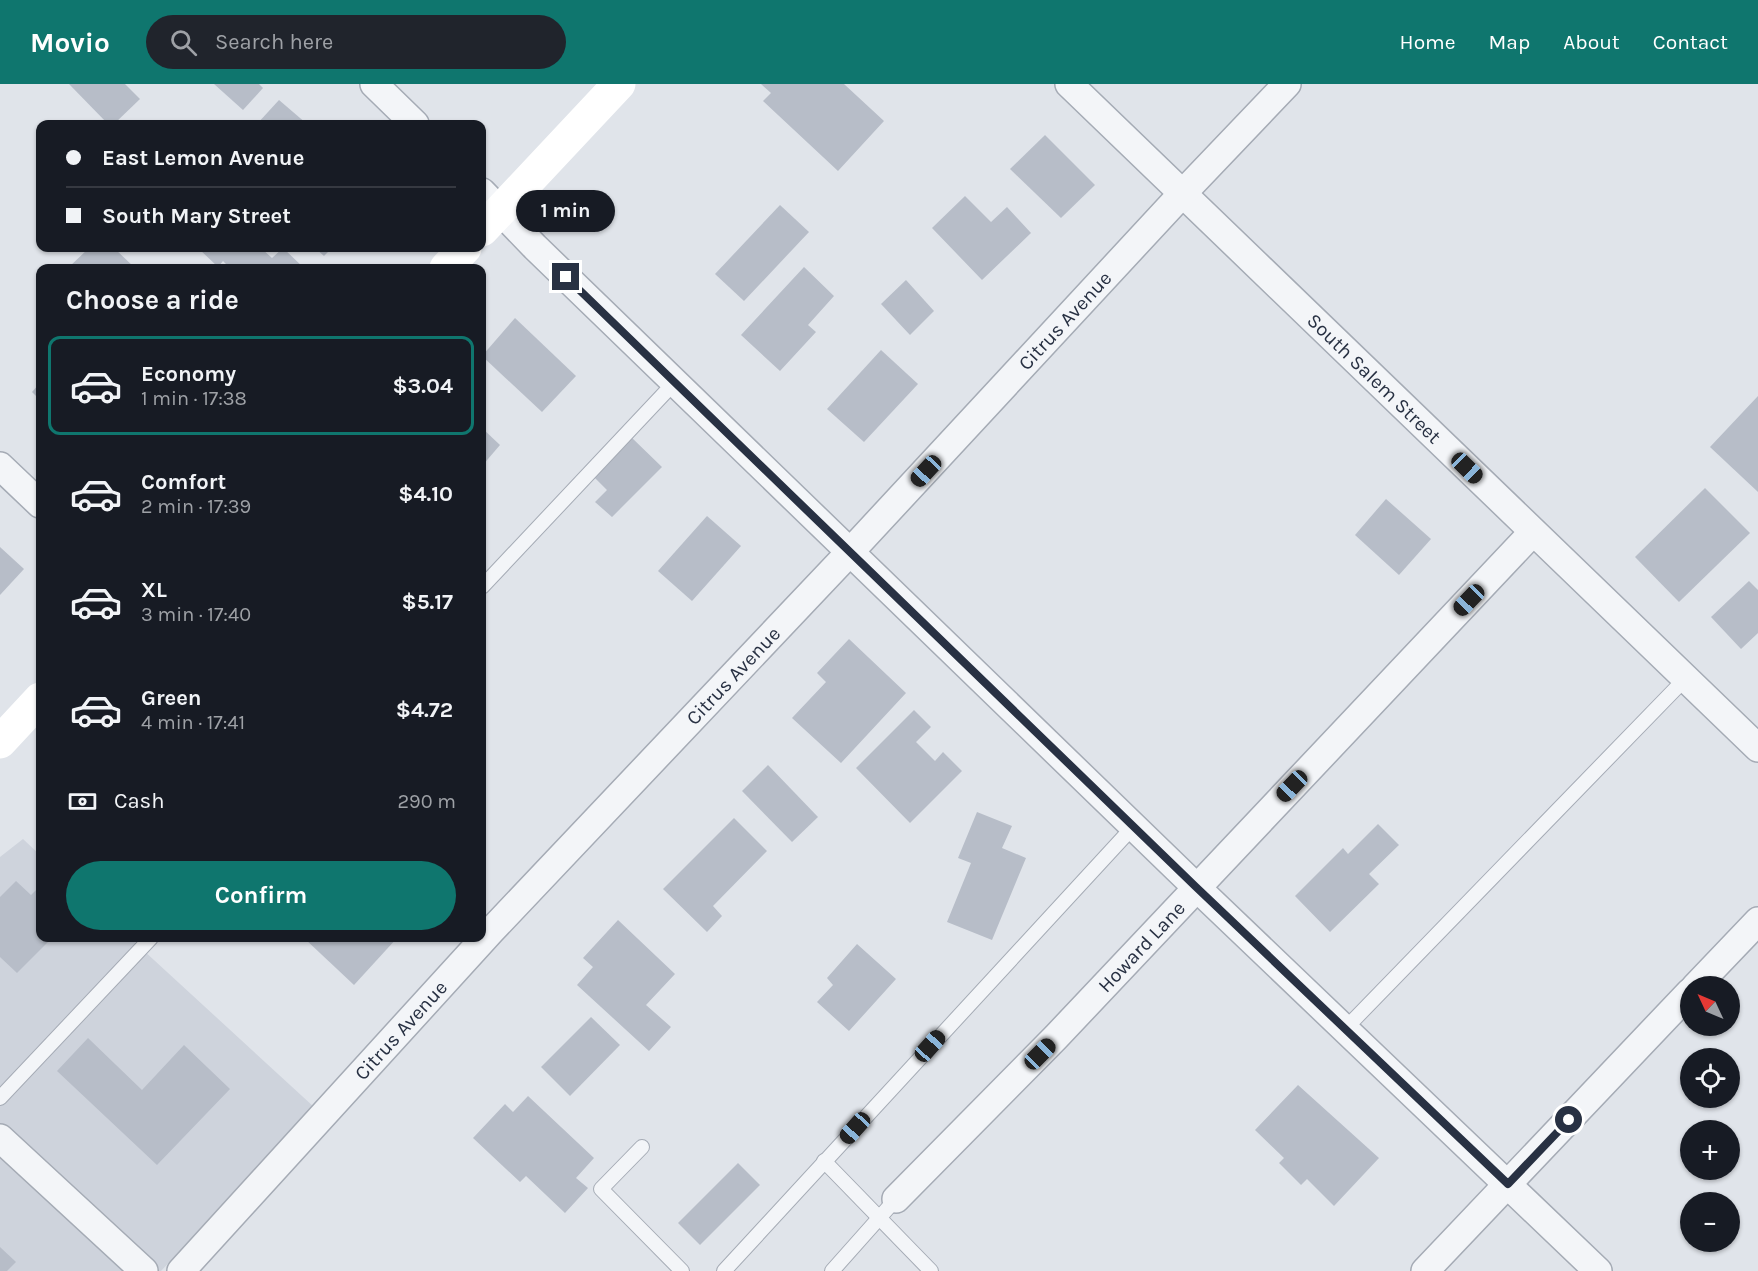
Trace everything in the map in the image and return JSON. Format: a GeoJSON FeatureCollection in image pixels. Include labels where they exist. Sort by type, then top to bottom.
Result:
{"type":"FeatureCollection","features":[{"type":"Feature","properties":{"kind":"main road"},"geometry":{"type":"LineString","coordinates":[[488,211],[619,84]]}},
{"type":"Feature","properties":{"kind":"main road"},"geometry":{"type":"LineString","coordinates":[[450,264],[461,252]]}},
{"type":"Feature","properties":{"kind":"main road"},"geometry":{"type":"LineString","coordinates":[[0,742],[36,703]]}},
{"type":"Feature","properties":{"kind":"street"},"geometry":{"type":"LineString","coordinates":[[374,84],[411,120]]}},
{"type":"Feature","properties":{"kind":"street","name":"South Salem Street"},"geometry":{"type":"LineString","coordinates":[[1069,84],[1758,748]]}},
{"type":"Feature","properties":{"kind":"street","name":"Citrus Avenue"},"geometry":{"type":"LineString","coordinates":[[486,927],[850,552],[1287,84]]}},
{"type":"Feature","properties":{"kind":"street"},"geometry":{"type":"LineString","coordinates":[[488,211],[675,382],[1133,827],[1598,1271]]}},
{"type":"Feature","properties":{"kind":"street"},"geometry":{"type":"LineString","coordinates":[[0,466],[36,500]]}},
{"type":"Feature","properties":{"kind":"street","name":"Howard Lane"},"geometry":{"type":"LineString","coordinates":[[888,1208],[1056,1037],[1533,532]]}},
{"type":"Feature","properties":{"kind":"street"},"geometry":{"type":"LineString","coordinates":[[1706,976],[1758,921]]}},
{"type":"Feature","properties":{"kind":"street","name":"Citrus Avenue"},"geometry":{"type":"LineString","coordinates":[[181,1271],[473,942]]}},
{"type":"Feature","properties":{"kind":"street"},"geometry":{"type":"LineString","coordinates":[[1425,1271],[1680,1003]]}},
{"type":"Feature","properties":{"kind":"street"},"geometry":{"type":"LineString","coordinates":[[0,1138],[144,1271]]}},
{"type":"Feature","properties":{"kind":"lane"},"geometry":{"type":"LineString","coordinates":[[486,583],[675,382]]}},
{"type":"Feature","properties":{"kind":"lane"},"geometry":{"type":"LineString","coordinates":[[1344,1030],[1685,679]]}},
{"type":"Feature","properties":{"kind":"lane"},"geometry":{"type":"LineString","coordinates":[[724,1271],[1133,827]]}},
{"type":"Feature","properties":{"kind":"lane"},"geometry":{"type":"LineString","coordinates":[[0,1098],[147,942]]}},
{"type":"Feature","properties":{"kind":"lane"},"geometry":{"type":"LineString","coordinates":[[642,1147],[602,1189],[682,1271]]}},
{"type":"Feature","properties":{"kind":"lane"},"geometry":{"type":"LineString","coordinates":[[824,1161],[888,1208],[931,1271]]}},
{"type":"Feature","properties":{"kind":"lane"},"geometry":{"type":"LineString","coordinates":[[832,1271],[888,1208]]}},
{"type":"Feature","properties":{"kind":"shaded area"},"geometry":{"type":"Polygon","coordinates":[[[23,839],[36,851],[36,942],[134,942],[314,1107],[161,1271],[0,1271],[0,857],[23,839]]]}},
{"type":"Feature","properties":{"kind":"building"},"geometry":{"type":"Polygon","coordinates":[[[69,84],[125,84],[140,99],[118,120],[104,120],[69,84]]]}},
{"type":"Feature","properties":{"kind":"building"},"geometry":{"type":"Polygon","coordinates":[[[214,84],[259,84],[263,88],[243,110],[214,84]]]}},
{"type":"Feature","properties":{"kind":"building"},"geometry":{"type":"Polygon","coordinates":[[[761,84],[844,84],[884,121],[838,171],[763,101],[771,93],[761,84]]]}},
{"type":"Feature","properties":{"kind":"building"},"geometry":{"type":"Polygon","coordinates":[[[279,100],[302,120],[261,120],[279,100]]]}},
{"type":"Feature","properties":{"kind":"building"},"geometry":{"type":"Polygon","coordinates":[[[1045,135],[1095,185],[1061,218],[1010,169],[1045,135]]]}},
{"type":"Feature","properties":{"kind":"building"},"geometry":{"type":"Polygon","coordinates":[[[965,196],[991,222],[1007,207],[1031,233],[982,280],[932,228],[965,196]]]}},
{"type":"Feature","properties":{"kind":"building"},"geometry":{"type":"Polygon","coordinates":[[[780,205],[809,232],[744,301],[715,274],[780,205]]]}},
{"type":"Feature","properties":{"kind":"building"},"geometry":{"type":"Polygon","coordinates":[[[85,252],[118,252],[131,264],[72,264],[85,252]]]}},
{"type":"Feature","properties":{"kind":"building"},"geometry":{"type":"Polygon","coordinates":[[[202,252],[265,252],[272,258],[279,252],[287,252],[300,264],[226,264],[223,261],[220,264],[215,264],[202,252]]]}},
{"type":"Feature","properties":{"kind":"building"},"geometry":{"type":"Polygon","coordinates":[[[804,267],[834,296],[808,325],[816,332],[780,371],[741,335],[804,267]]]}},
{"type":"Feature","properties":{"kind":"building"},"geometry":{"type":"Polygon","coordinates":[[[906,280],[934,311],[910,335],[881,304],[906,280]]]}},
{"type":"Feature","properties":{"kind":"building"},"geometry":{"type":"Polygon","coordinates":[[[515,318],[576,376],[542,412],[486,360],[486,351],[515,318]]]}},
{"type":"Feature","properties":{"kind":"building"},"geometry":{"type":"Polygon","coordinates":[[[881,350],[918,384],[864,442],[827,409],[881,350]]]}},
{"type":"Feature","properties":{"kind":"building"},"geometry":{"type":"Polygon","coordinates":[[[1758,396],[1758,492],[1710,447],[1758,396]]]}},
{"type":"Feature","properties":{"kind":"building"},"geometry":{"type":"Polygon","coordinates":[[[486,432],[500,445],[486,461],[486,432]]]}},
{"type":"Feature","properties":{"kind":"building"},"geometry":{"type":"Polygon","coordinates":[[[631,437],[662,467],[612,517],[595,502],[607,490],[593,476],[631,437]]]}},
{"type":"Feature","properties":{"kind":"building"},"geometry":{"type":"Polygon","coordinates":[[[1705,488],[1750,533],[1679,602],[1635,557],[1705,488]]]}},
{"type":"Feature","properties":{"kind":"building"},"geometry":{"type":"Polygon","coordinates":[[[1386,499],[1431,539],[1399,575],[1355,535],[1386,499]]]}},
{"type":"Feature","properties":{"kind":"building"},"geometry":{"type":"Polygon","coordinates":[[[707,516],[741,546],[692,601],[658,571],[707,516]]]}},
{"type":"Feature","properties":{"kind":"building"},"geometry":{"type":"Polygon","coordinates":[[[0,547],[24,569],[0,595],[0,547]]]}},
{"type":"Feature","properties":{"kind":"building"},"geometry":{"type":"Polygon","coordinates":[[[1749,581],[1758,590],[1758,633],[1741,649],[1711,617],[1749,581]]]}},
{"type":"Feature","properties":{"kind":"building"},"geometry":{"type":"Polygon","coordinates":[[[849,639],[906,693],[841,763],[792,718],[826,682],[817,673],[849,639]]]}},
{"type":"Feature","properties":{"kind":"building"},"geometry":{"type":"Polygon","coordinates":[[[914,710],[931,727],[916,742],[935,761],[943,752],[962,771],[910,823],[856,768],[914,710]]]}},
{"type":"Feature","properties":{"kind":"building"},"geometry":{"type":"Polygon","coordinates":[[[768,765],[818,817],[792,842],[742,791],[768,765]]]}},
{"type":"Feature","properties":{"kind":"building"},"geometry":{"type":"Polygon","coordinates":[[[977,812],[1012,826],[1002,848],[1026,858],[992,940],[947,922],[971,863],[958,858],[977,812]]]}},
{"type":"Feature","properties":{"kind":"building"},"geometry":{"type":"Polygon","coordinates":[[[734,818],[767,851],[713,906],[722,916],[707,932],[663,889],[734,818]]]}},
{"type":"Feature","properties":{"kind":"building"},"geometry":{"type":"Polygon","coordinates":[[[1378,824],[1399,845],[1369,874],[1379,884],[1330,932],[1295,896],[1343,848],[1348,854],[1378,824]]]}},
{"type":"Feature","properties":{"kind":"building"},"geometry":{"type":"Polygon","coordinates":[[[16,881],[31,895],[36,890],[36,942],[48,942],[17,973],[0,957],[0,897],[16,881]]]}},
{"type":"Feature","properties":{"kind":"building"},"geometry":{"type":"Polygon","coordinates":[[[618,920],[675,974],[646,1005],[671,1027],[649,1051],[577,985],[593,967],[583,958],[618,920]]]}},
{"type":"Feature","properties":{"kind":"building"},"geometry":{"type":"Polygon","coordinates":[[[308,942],[393,942],[354,985],[308,942]]]}},
{"type":"Feature","properties":{"kind":"building"},"geometry":{"type":"Polygon","coordinates":[[[857,944],[896,979],[849,1031],[817,1002],[833,985],[827,978],[857,944]]]}},
{"type":"Feature","properties":{"kind":"building"},"geometry":{"type":"Polygon","coordinates":[[[591,1017],[620,1045],[570,1096],[541,1067],[591,1017]]]}},
{"type":"Feature","properties":{"kind":"building"},"geometry":{"type":"Polygon","coordinates":[[[88,1038],[142,1090],[184,1045],[230,1089],[157,1165],[57,1071],[88,1038]]]}},
{"type":"Feature","properties":{"kind":"building"},"geometry":{"type":"Polygon","coordinates":[[[1298,1085],[1379,1158],[1334,1206],[1307,1179],[1301,1185],[1279,1163],[1284,1158],[1255,1130],[1298,1085]]]}},
{"type":"Feature","properties":{"kind":"building"},"geometry":{"type":"Polygon","coordinates":[[[528,1096],[594,1158],[576,1178],[588,1188],[565,1213],[526,1176],[520,1182],[473,1138],[505,1104],[513,1112],[528,1096]]]}},
{"type":"Feature","properties":{"kind":"building"},"geometry":{"type":"Polygon","coordinates":[[[738,1163],[760,1185],[700,1245],[678,1223],[738,1163]]]}},
{"type":"Feature","properties":{"kind":"building"},"geometry":{"type":"Polygon","coordinates":[[[0,1247],[16,1262],[7,1271],[0,1271],[0,1247]]]}},
{"type":"Feature","properties":{"kind":"route"},"geometry":{"type":"LineString","coordinates":[[566,277],[1196,887],[1508,1184],[1569,1120]]}}]}
